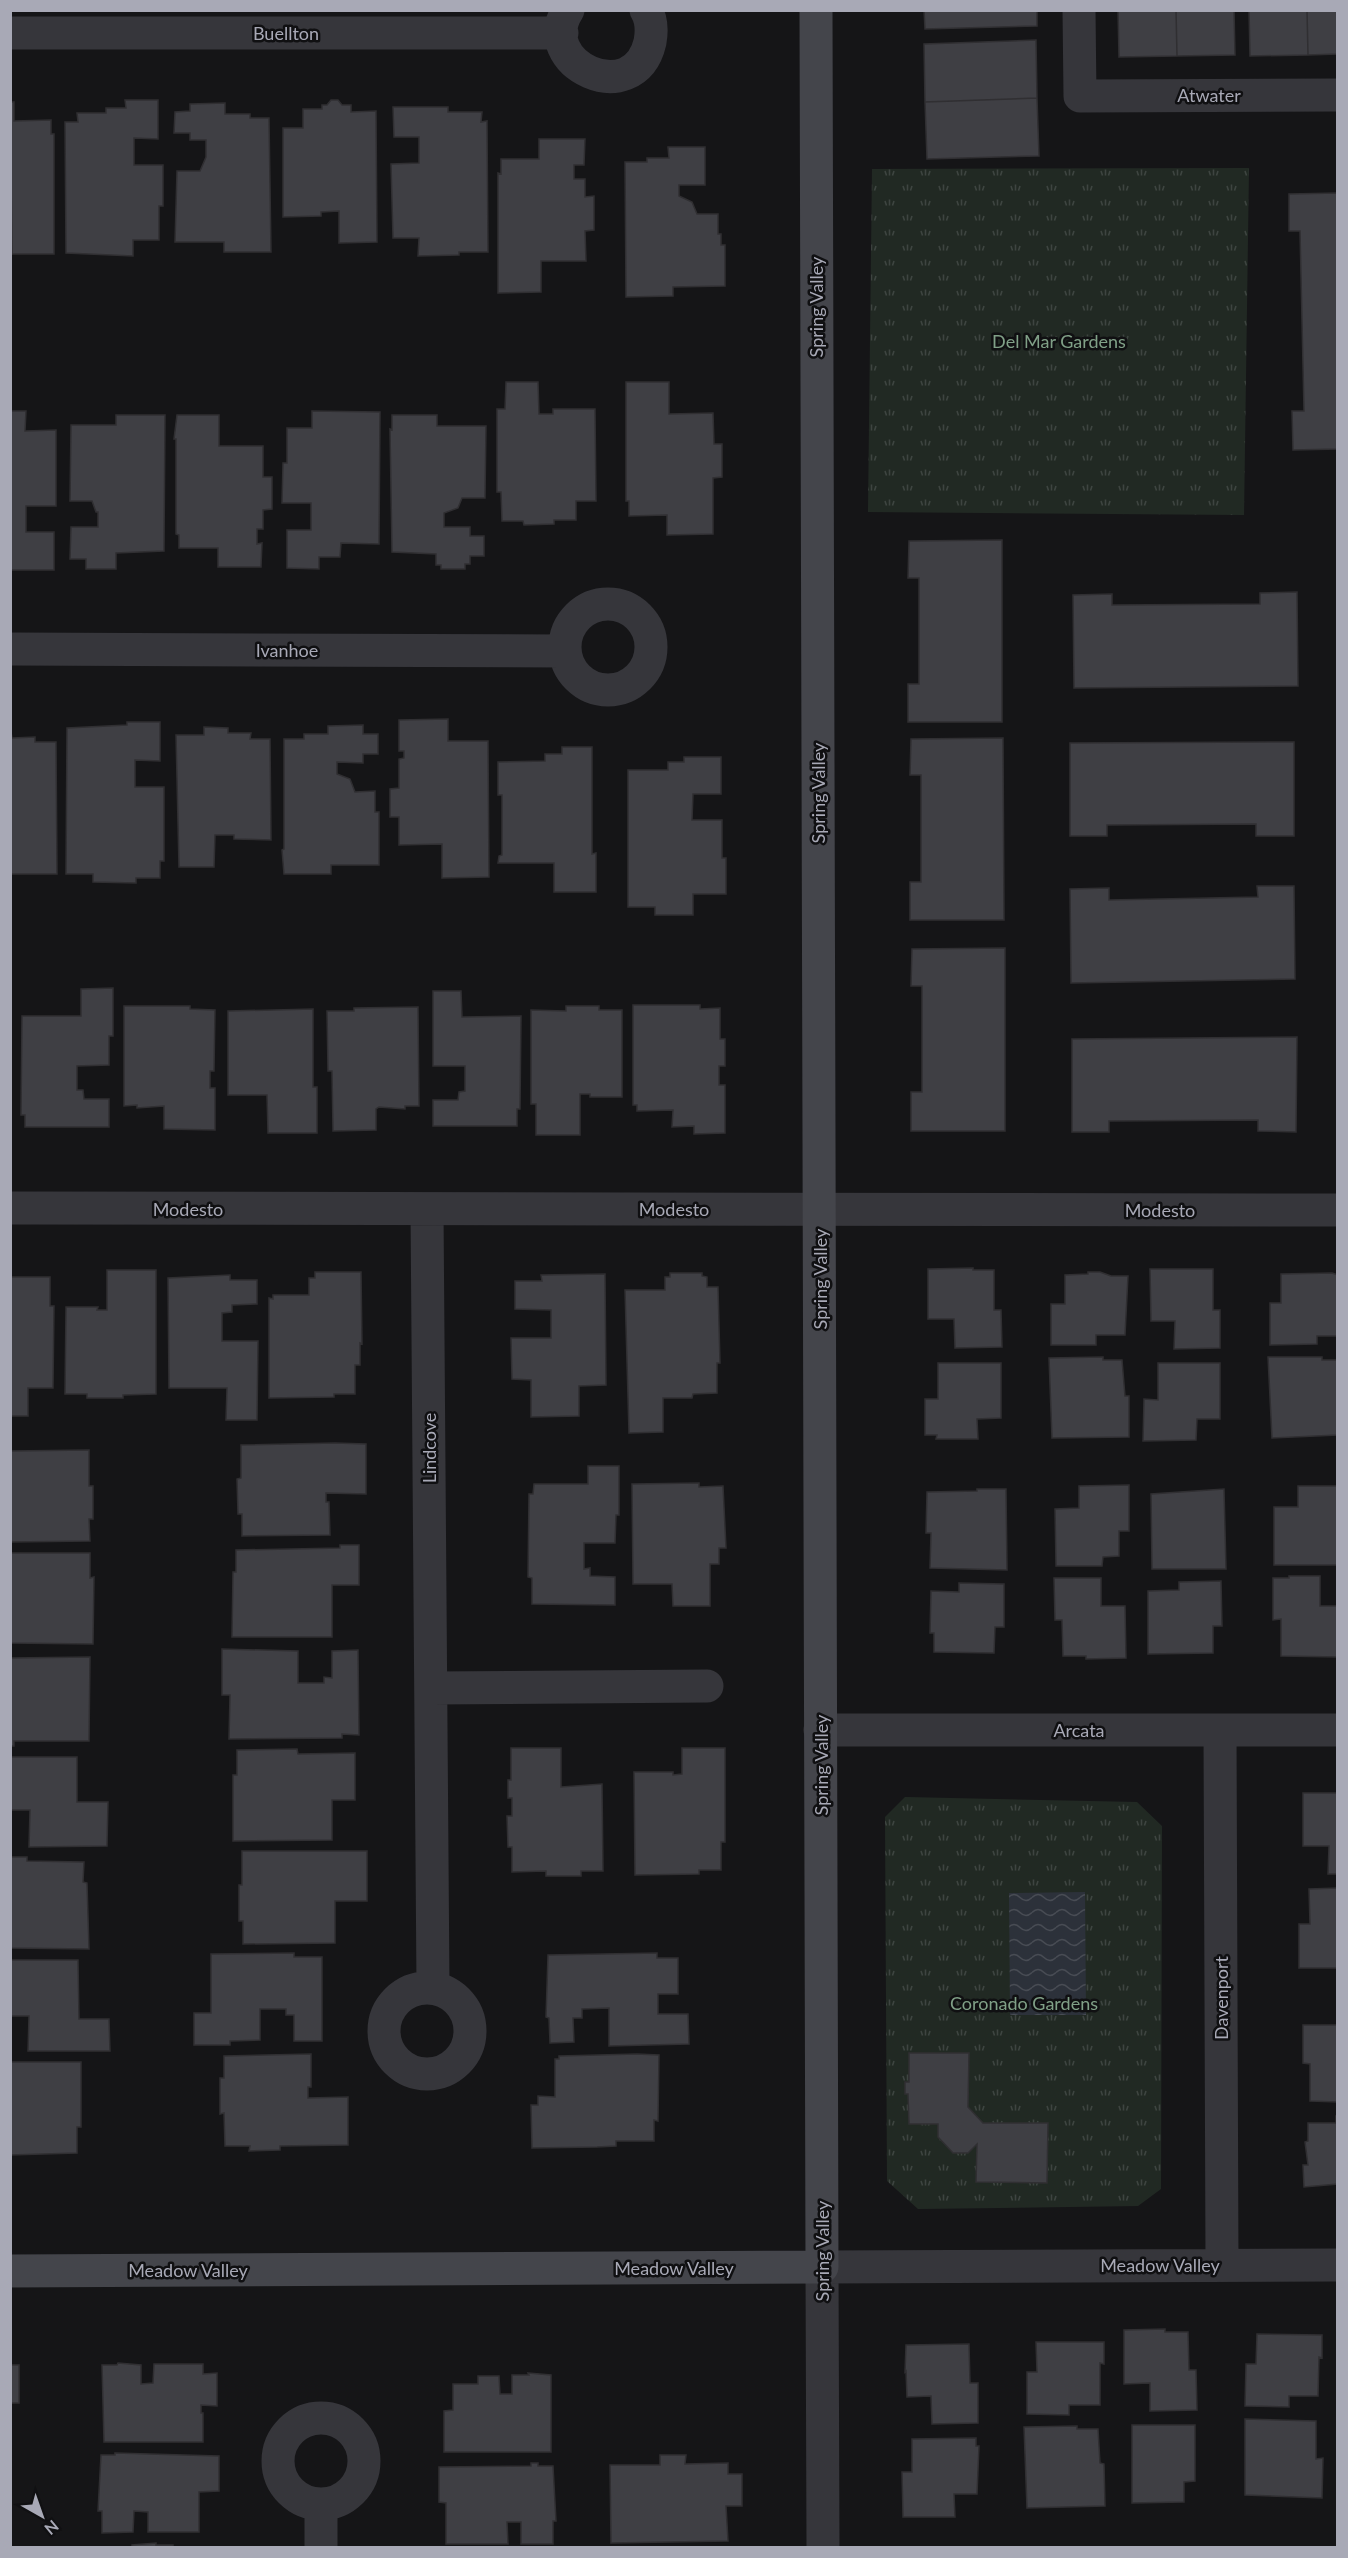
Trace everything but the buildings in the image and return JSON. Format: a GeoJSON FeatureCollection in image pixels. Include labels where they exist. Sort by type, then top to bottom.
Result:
{"type":"FeatureCollection","features":[{"type":"Feature","properties":{"kind":"street","name":"Buellton"},"geometry":{"type":"LineString","coordinates":[[10,33],[565,22],[565,50],[575,64],[589,74],[607,78],[624,74],[639,64],[648,50],[652,32],[646,10]]}},
{"type":"Feature","properties":{"kind":"street","name":"Spring Valley"},"geometry":{"type":"LineString","coordinates":[[816,10],[823,2547]]}},
{"type":"Feature","properties":{"kind":"street","name":"Atwater"},"geometry":{"type":"LineString","coordinates":[[1079,10],[1080,96],[1338,95]]}},
{"type":"Feature","properties":{"kind":"street","name":"Ivanhoe"},"geometry":{"type":"LineString","coordinates":[[10,649],[564,651]]}},
{"type":"Feature","properties":{"kind":"street","name":"Modesto"},"geometry":{"type":"LineString","coordinates":[[10,1208],[1338,1210]]}},
{"type":"Feature","properties":{"kind":"street","name":"Lindcove"},"geometry":{"type":"LineString","coordinates":[[427,1209],[433,1987]]}},
{"type":"Feature","properties":{"kind":"street"},"geometry":{"type":"LineString","coordinates":[[431,1688],[707,1686]]}},
{"type":"Feature","properties":{"kind":"street","name":"Arcata"},"geometry":{"type":"LineString","coordinates":[[820,1730],[1338,1730]]}},
{"type":"Feature","properties":{"kind":"street","name":"Davenport"},"geometry":{"type":"LineString","coordinates":[[1220,1730],[1222,2265]]}},
{"type":"Feature","properties":{"kind":"street","name":"Meadow Valley"},"geometry":{"type":"LineString","coordinates":[[10,2271],[1338,2265]]}},
{"type":"Feature","properties":{"kind":"street"},"geometry":{"type":"LineString","coordinates":[[321,2505],[321,2547]]}},
{"type":"Feature","properties":{"kind":"green space","name":"Del Mar Gardens"},"geometry":{"type":"Polygon","coordinates":[[[1249,168],[1244,515],[868,512],[872,169],[1249,168]]]}},
{"type":"Feature","properties":{"kind":"green space","name":"Coronado Gardens"},"geometry":{"type":"Polygon","coordinates":[[[905,1797],[1137,1802],[1162,1826],[1161,2189],[1138,2206],[918,2209],[887,2181],[885,1817],[905,1797]]]}},
{"type":"Feature","properties":{"kind":"water"},"geometry":{"type":"Polygon","coordinates":[[[1085,1892],[1086,2015],[1010,2015],[1009,1893],[1085,1892]]]}}]}
